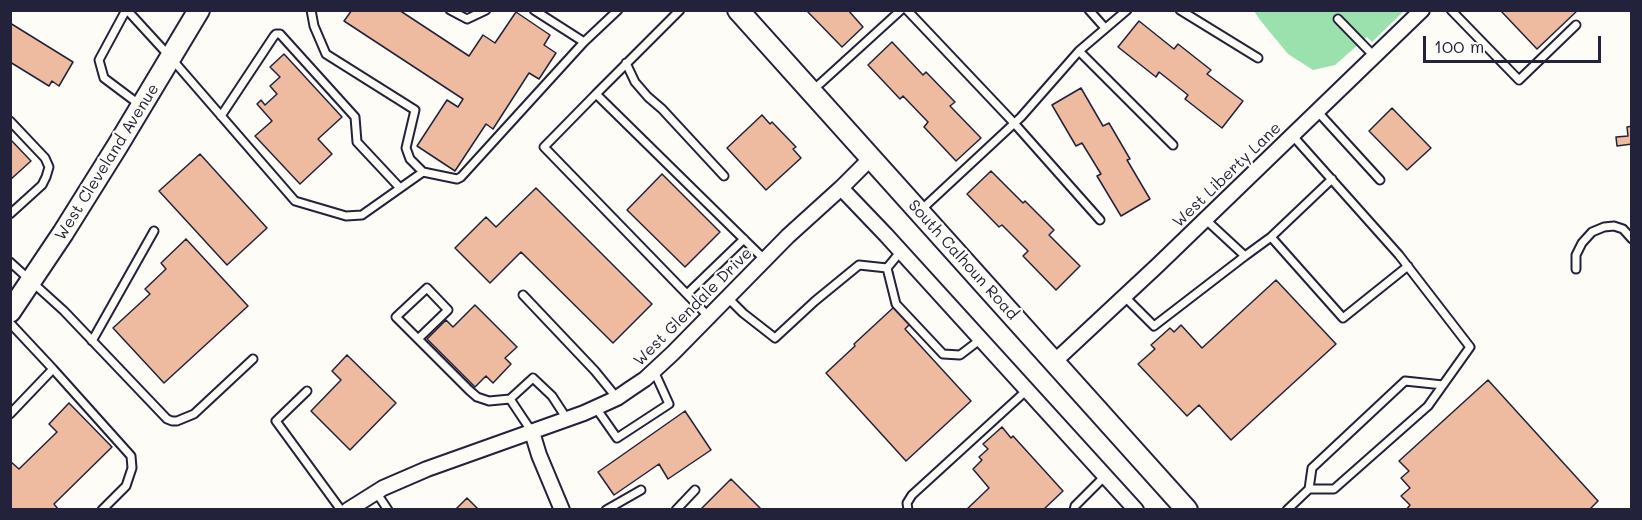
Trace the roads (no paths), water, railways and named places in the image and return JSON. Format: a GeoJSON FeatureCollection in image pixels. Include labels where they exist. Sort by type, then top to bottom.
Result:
{"type":"FeatureCollection","features":[{"type":"Feature","properties":{"kind":"street","name":"West Cleveland Avenue"},"geometry":{"type":"LineString","coordinates":[[10,312],[142,106],[199,10]]}},
{"type":"Feature","properties":{"kind":"street","name":"South Calhoun Road"},"geometry":{"type":"LineString","coordinates":[[738,10],[1187,510]]}},
{"type":"Feature","properties":{"kind":"street","name":"West Liberty Lane"},"geometry":{"type":"LineString","coordinates":[[1054,362],[1422,10]]}},
{"type":"Feature","properties":{"kind":"street","name":"West Glendale Drive"},"geometry":{"type":"LineString","coordinates":[[348,510],[376,492],[427,469],[567,419],[617,398],[654,371],[788,236],[871,158]]}},
{"type":"Feature","properties":{"kind":"street"},"geometry":{"type":"LineString","coordinates":[[841,188],[1136,510]]}},
{"type":"Feature","properties":{"kind":"street"},"geometry":{"type":"LineString","coordinates":[[532,432],[562,510]]}},
{"type":"Feature","properties":{"kind":"lane"},"geometry":{"type":"LineString","coordinates":[[142,106],[104,78],[99,60],[126,10],[171,58],[295,201],[354,217],[362,215],[423,172]]}},
{"type":"Feature","properties":{"kind":"lane"},"geometry":{"type":"LineString","coordinates":[[311,10],[314,26],[326,54],[416,110],[406,148],[410,159],[423,172],[453,178],[461,177],[584,42],[618,10]]}},
{"type":"Feature","properties":{"kind":"lane"},"geometry":{"type":"LineString","coordinates":[[450,10],[469,19],[486,10]]}},
{"type":"Feature","properties":{"kind":"lane"},"geometry":{"type":"LineString","coordinates":[[534,10],[584,42]]}},
{"type":"Feature","properties":{"kind":"lane"},"geometry":{"type":"LineString","coordinates":[[680,10],[544,147],[709,317]]}},
{"type":"Feature","properties":{"kind":"lane"},"geometry":{"type":"LineString","coordinates":[[811,92],[901,10]]}},
{"type":"Feature","properties":{"kind":"lane"},"geometry":{"type":"LineString","coordinates":[[907,10],[1014,123],[1100,220]]}},
{"type":"Feature","properties":{"kind":"lane"},"geometry":{"type":"LineString","coordinates":[[1089,10],[1105,28]]}},
{"type":"Feature","properties":{"kind":"lane"},"geometry":{"type":"LineString","coordinates":[[919,212],[1021,117],[1079,51],[1127,10]]}},
{"type":"Feature","properties":{"kind":"lane"},"geometry":{"type":"LineString","coordinates":[[1180,10],[1258,58]]}},
{"type":"Feature","properties":{"kind":"lane"},"geometry":{"type":"LineString","coordinates":[[1451,10],[1519,80],[1576,25]]}},
{"type":"Feature","properties":{"kind":"lane"},"geometry":{"type":"LineString","coordinates":[[1338,19],[1374,56]]}},
{"type":"Feature","properties":{"kind":"lane"},"geometry":{"type":"LineString","coordinates":[[221,116],[274,36],[280,34],[355,117],[357,142],[400,188]]}},
{"type":"Feature","properties":{"kind":"lane"},"geometry":{"type":"LineString","coordinates":[[1079,51],[1173,145]]}},
{"type":"Feature","properties":{"kind":"lane"},"geometry":{"type":"LineString","coordinates":[[626,63],[635,82],[648,98],[662,109],[724,176]]}},
{"type":"Feature","properties":{"kind":"lane"},"geometry":{"type":"LineString","coordinates":[[596,94],[765,260]]}},
{"type":"Feature","properties":{"kind":"lane"},"geometry":{"type":"LineString","coordinates":[[1317,111],[1380,180]]}},
{"type":"Feature","properties":{"kind":"lane"},"geometry":{"type":"LineString","coordinates":[[10,121],[45,158],[49,167],[42,185],[10,214]]}},
{"type":"Feature","properties":{"kind":"lane"},"geometry":{"type":"LineString","coordinates":[[1293,135],[1408,266],[1470,347],[1428,406],[1334,489],[1309,489]]}},
{"type":"Feature","properties":{"kind":"lane"},"geometry":{"type":"LineString","coordinates":[[1124,296],[1154,326],[1271,237],[1332,179]]}},
{"type":"Feature","properties":{"kind":"lane"},"geometry":{"type":"LineString","coordinates":[[1205,219],[1245,256]]}},
{"type":"Feature","properties":{"kind":"lane"},"geometry":{"type":"LineString","coordinates":[[1576,269],[1576,255],[1582,243],[1592,232],[1614,226],[1623,229],[1632,239]]}},
{"type":"Feature","properties":{"kind":"lane"},"geometry":{"type":"LineString","coordinates":[[93,341],[154,231]]}},
{"type":"Feature","properties":{"kind":"lane"},"geometry":{"type":"LineString","coordinates":[[1271,237],[1343,318],[1408,266]]}},
{"type":"Feature","properties":{"kind":"lane"},"geometry":{"type":"LineString","coordinates":[[687,294],[744,239]]}},
{"type":"Feature","properties":{"kind":"lane"},"geometry":{"type":"LineString","coordinates":[[901,251],[887,268],[896,304],[943,354],[960,355],[981,339]]}},
{"type":"Feature","properties":{"kind":"lane"},"geometry":{"type":"LineString","coordinates":[[10,262],[64,311],[167,419],[172,421],[194,414],[253,359]]}},
{"type":"Feature","properties":{"kind":"lane"},"geometry":{"type":"LineString","coordinates":[[728,298],[775,338],[859,265],[887,268]]}},
{"type":"Feature","properties":{"kind":"lane"},"geometry":{"type":"LineString","coordinates":[[418,339],[448,310],[427,288],[396,317],[418,339],[477,397],[489,401],[510,399],[533,378],[552,396],[567,419]]}},
{"type":"Feature","properties":{"kind":"lane"},"geometry":{"type":"LineString","coordinates":[[523,295],[596,371],[617,398]]}},
{"type":"Feature","properties":{"kind":"lane"},"geometry":{"type":"LineString","coordinates":[[10,323],[130,456],[132,468],[126,486],[102,510]]}},
{"type":"Feature","properties":{"kind":"lane"},"geometry":{"type":"LineString","coordinates":[[10,414],[53,369]]}},
{"type":"Feature","properties":{"kind":"lane"},"geometry":{"type":"LineString","coordinates":[[596,408],[617,438],[669,404],[654,371]]}},
{"type":"Feature","properties":{"kind":"lane"},"geometry":{"type":"LineString","coordinates":[[1287,510],[1309,489],[1312,468],[1406,381],[1443,385]]}},
{"type":"Feature","properties":{"kind":"lane"},"geometry":{"type":"LineString","coordinates":[[908,510],[907,503],[912,495],[1027,390]]}},
{"type":"Feature","properties":{"kind":"lane"},"geometry":{"type":"LineString","coordinates":[[307,392],[276,421],[341,510]]}},
{"type":"Feature","properties":{"kind":"lane"},"geometry":{"type":"LineString","coordinates":[[510,399],[532,432]]}},
{"type":"Feature","properties":{"kind":"lane"},"geometry":{"type":"LineString","coordinates":[[1074,510],[1075,506],[1106,476]]}},
{"type":"Feature","properties":{"kind":"lane"},"geometry":{"type":"LineString","coordinates":[[606,510],[641,490]]}},
{"type":"Feature","properties":{"kind":"lane"},"geometry":{"type":"LineString","coordinates":[[676,510],[695,490]]}},
{"type":"Feature","properties":{"kind":"lane"},"geometry":{"type":"LineString","coordinates":[[376,492],[388,510]]}}]}
